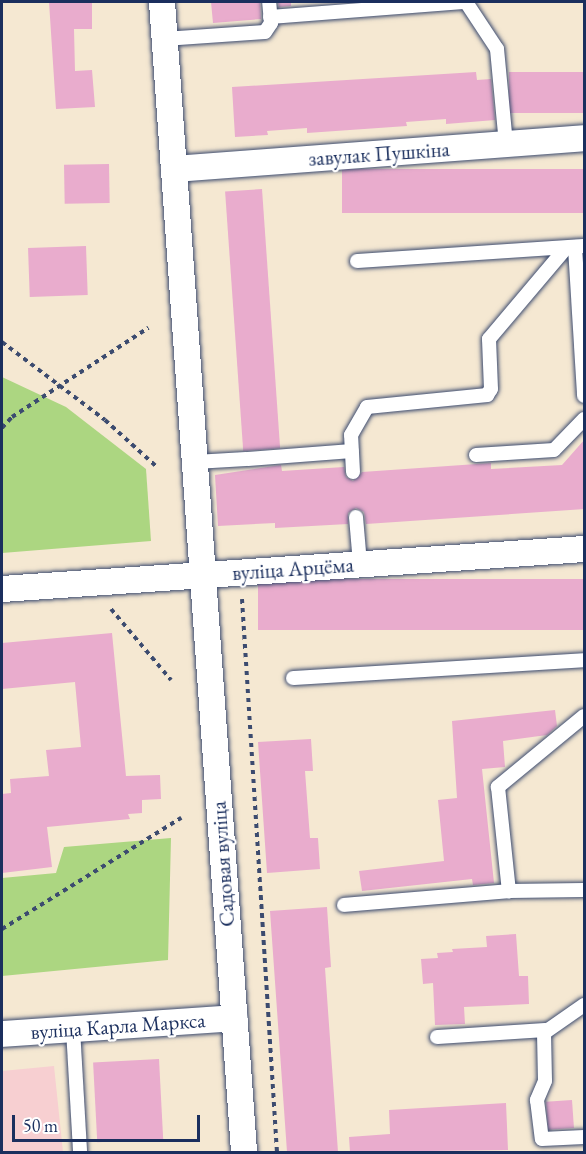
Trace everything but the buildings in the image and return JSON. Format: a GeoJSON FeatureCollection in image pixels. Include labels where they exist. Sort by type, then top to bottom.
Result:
{"type":"FeatureCollection","features":[{"type":"Feature","properties":{"kind":"street"},"geometry":{"type":"LineString","coordinates":[[162,2],[203,575]]}},
{"type":"Feature","properties":{"kind":"street","name":"завулак Пушкіна"},"geometry":{"type":"LineString","coordinates":[[174,170],[585,138]]}},
{"type":"Feature","properties":{"kind":"street","name":"вуліца Арцёма"},"geometry":{"type":"LineString","coordinates":[[2,589],[585,549]]}},
{"type":"Feature","properties":{"kind":"street","name":"Садовая вуліца"},"geometry":{"type":"LineString","coordinates":[[203,575],[244,1152]]}},
{"type":"Feature","properties":{"kind":"street","name":"вуліца Карла Маркса"},"geometry":{"type":"LineString","coordinates":[[2,1034],[234,1018]]}},
{"type":"Feature","properties":{"kind":"lane"},"geometry":{"type":"LineString","coordinates":[[164,39],[261,33],[270,27],[269,2]]}},
{"type":"Feature","properties":{"kind":"lane"},"geometry":{"type":"LineString","coordinates":[[270,17],[466,2],[497,49],[506,144]]}},
{"type":"Feature","properties":{"kind":"lane"},"geometry":{"type":"LineString","coordinates":[[357,261],[575,247]]}},
{"type":"Feature","properties":{"kind":"lane"},"geometry":{"type":"LineString","coordinates":[[575,247],[585,396]]}},
{"type":"Feature","properties":{"kind":"lane"},"geometry":{"type":"LineString","coordinates":[[353,472],[351,435],[366,407],[487,395],[491,388],[489,339],[575,247]]}},
{"type":"Feature","properties":{"kind":"lane"},"geometry":{"type":"LineString","coordinates":[[476,455],[554,450],[585,419]]}},
{"type":"Feature","properties":{"kind":"lane"},"geometry":{"type":"LineString","coordinates":[[195,462],[352,451]]}},
{"type":"Feature","properties":{"kind":"lane"},"geometry":{"type":"LineString","coordinates":[[356,517],[360,564]]}},
{"type":"Feature","properties":{"kind":"lane"},"geometry":{"type":"LineString","coordinates":[[293,678],[585,660]]}},
{"type":"Feature","properties":{"kind":"lane"},"geometry":{"type":"LineString","coordinates":[[509,891],[498,788],[585,716]]}},
{"type":"Feature","properties":{"kind":"lane"},"geometry":{"type":"LineString","coordinates":[[344,904],[509,891],[585,890]]}},
{"type":"Feature","properties":{"kind":"lane"},"geometry":{"type":"LineString","coordinates":[[437,1037],[546,1030],[585,1005]]}},
{"type":"Feature","properties":{"kind":"lane"},"geometry":{"type":"LineString","coordinates":[[74,1029],[80,1152]]}},
{"type":"Feature","properties":{"kind":"lane"},"geometry":{"type":"LineString","coordinates":[[546,1030],[543,1041],[545,1081],[537,1096],[540,1136],[544,1140],[585,1137]]}},
{"type":"Feature","properties":{"kind":"path"},"geometry":{"type":"LineString","coordinates":[[2,428],[57,386],[148,328]]}},
{"type":"Feature","properties":{"kind":"path"},"geometry":{"type":"LineString","coordinates":[[2,342],[57,386],[105,420],[157,467]]}},
{"type":"Feature","properties":{"kind":"path"},"geometry":{"type":"LineString","coordinates":[[242,599],[277,1152]]}},
{"type":"Feature","properties":{"kind":"path"},"geometry":{"type":"LineString","coordinates":[[111,609],[171,680]]}},
{"type":"Feature","properties":{"kind":"path"},"geometry":{"type":"LineString","coordinates":[[2,930],[181,818]]}},
{"type":"Feature","properties":{"kind":"shaded area"},"geometry":{"type":"Polygon","coordinates":[[[54,1066],[63,1152],[2,1152],[2,1071],[54,1066]]]}},
{"type":"Feature","properties":{"kind":"green space"},"geometry":{"type":"Polygon","coordinates":[[[2,377],[66,407],[146,469],[151,541],[2,553],[2,377]]]}},
{"type":"Feature","properties":{"kind":"green space"},"geometry":{"type":"Polygon","coordinates":[[[171,838],[168,960],[2,976],[2,878],[56,873],[64,847],[171,838]]]}}]}
